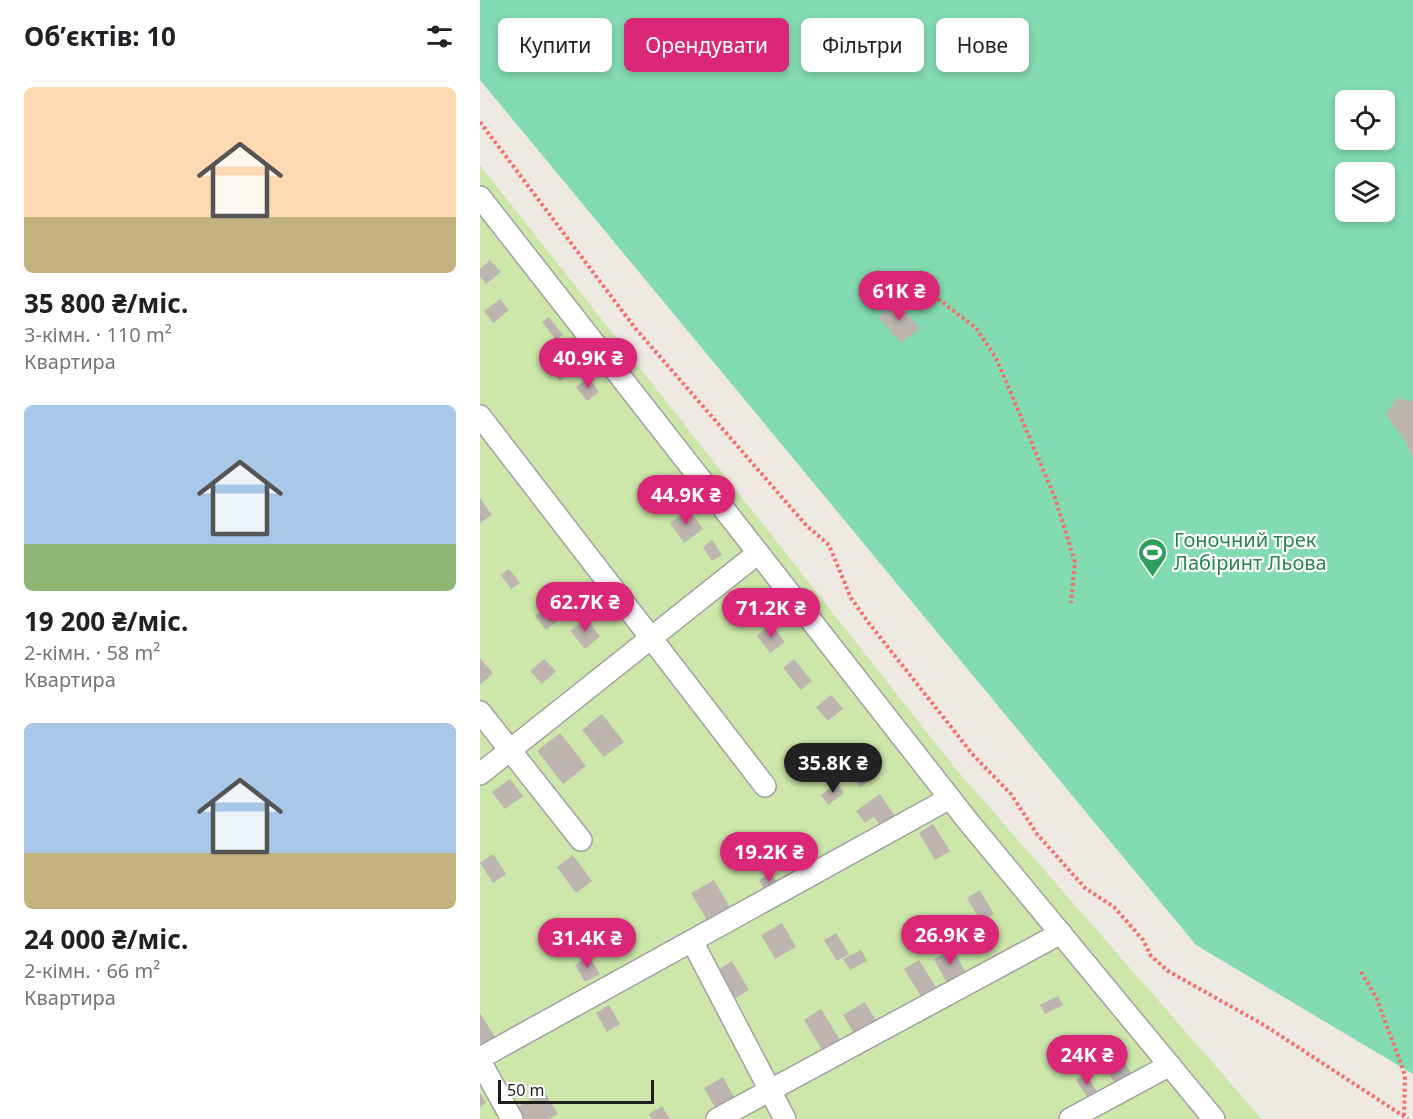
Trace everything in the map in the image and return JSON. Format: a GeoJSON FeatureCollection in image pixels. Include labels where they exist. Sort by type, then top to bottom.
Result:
{"type":"FeatureCollection","features":[{"type":"Feature","properties":{"kind":"street"},"geometry":{"type":"LineString","coordinates":[[480,197],[950,798],[1214,1119]]}},
{"type":"Feature","properties":{"kind":"street"},"geometry":{"type":"LineString","coordinates":[[480,416],[765,786]]}},
{"type":"Feature","properties":{"kind":"street"},"geometry":{"type":"LineString","coordinates":[[480,774],[758,553]]}},
{"type":"Feature","properties":{"kind":"street"},"geometry":{"type":"LineString","coordinates":[[480,711],[581,840]]}},
{"type":"Feature","properties":{"kind":"street"},"geometry":{"type":"LineString","coordinates":[[512,1119],[480,1060],[950,798]]}},
{"type":"Feature","properties":{"kind":"street"},"geometry":{"type":"LineString","coordinates":[[717,1119],[1061,933]]}},
{"type":"Feature","properties":{"kind":"street"},"geometry":{"type":"LineString","coordinates":[[692,941],[785,1119]]}},
{"type":"Feature","properties":{"kind":"street"},"geometry":{"type":"LineString","coordinates":[[1070,1119],[1170,1065]]}},
{"type":"Feature","properties":{"kind":"path"},"geometry":{"type":"LineString","coordinates":[[480,122],[635,328],[806,525],[829,545],[851,598],[868,622],[974,756],[1011,794],[1037,834],[1085,888],[1114,907],[1143,940],[1151,956],[1168,971],[1264,1025],[1406,1118]]}},
{"type":"Feature","properties":{"kind":"path"},"geometry":{"type":"LineString","coordinates":[[938,299],[976,328],[996,358],[1055,498],[1075,562],[1071,603]]}},
{"type":"Feature","properties":{"kind":"path"},"geometry":{"type":"LineString","coordinates":[[1361,972],[1376,997],[1405,1075],[1406,1118]]}},
{"type":"Feature","properties":{"kind":"green space","name":"Гоночний трек Лабіринт Льова"},"geometry":{"type":"Polygon","coordinates":[[[480,0],[1413,0],[1413,1074],[1196,945],[480,80],[480,0]]]}},
{"type":"Feature","properties":{"kind":"green space"},"geometry":{"type":"Polygon","coordinates":[[[480,165],[955,768],[1262,1119],[480,1119],[480,165]]]}},
{"type":"Feature","properties":{"kind":"building"},"geometry":{"type":"Polygon","coordinates":[[[490,260],[501,272],[486,284],[480,277],[480,269],[490,260]]]}},
{"type":"Feature","properties":{"kind":"building"},"geometry":{"type":"Polygon","coordinates":[[[500,299],[509,310],[493,323],[484,311],[500,299]]]}},
{"type":"Feature","properties":{"kind":"building"},"geometry":{"type":"Polygon","coordinates":[[[898,302],[920,328],[901,343],[878,317],[898,302]]]}},
{"type":"Feature","properties":{"kind":"building"},"geometry":{"type":"Polygon","coordinates":[[[549,317],[563,335],[556,340],[542,322],[549,317]]]}},
{"type":"Feature","properties":{"kind":"building"},"geometry":{"type":"Polygon","coordinates":[[[558,355],[571,372],[560,381],[547,364],[558,355]]]}},
{"type":"Feature","properties":{"kind":"building"},"geometry":{"type":"Polygon","coordinates":[[[589,378],[599,392],[587,401],[576,387],[589,378]]]}},
{"type":"Feature","properties":{"kind":"building"},"geometry":{"type":"Polygon","coordinates":[[[1397,398],[1413,401],[1413,458],[1404,439],[1386,415],[1397,398]]]}},
{"type":"Feature","properties":{"kind":"building"},"geometry":{"type":"Polygon","coordinates":[[[480,498],[492,515],[480,523],[480,498]]]}},
{"type":"Feature","properties":{"kind":"building"},"geometry":{"type":"Polygon","coordinates":[[[689,510],[703,529],[684,543],[670,523],[689,510]]]}},
{"type":"Feature","properties":{"kind":"building"},"geometry":{"type":"Polygon","coordinates":[[[712,540],[722,555],[712,561],[703,547],[712,540]]]}},
{"type":"Feature","properties":{"kind":"building"},"geometry":{"type":"Polygon","coordinates":[[[509,569],[520,583],[511,589],[501,575],[509,569]]]}},
{"type":"Feature","properties":{"kind":"building"},"geometry":{"type":"Polygon","coordinates":[[[545,608],[557,621],[546,630],[535,616],[545,608]]]}},
{"type":"Feature","properties":{"kind":"building"},"geometry":{"type":"Polygon","coordinates":[[[586,618],[600,636],[585,649],[570,631],[586,618]]]}},
{"type":"Feature","properties":{"kind":"building"},"geometry":{"type":"Polygon","coordinates":[[[771,624],[785,642],[770,653],[757,636],[771,624]]]}},
{"type":"Feature","properties":{"kind":"building"},"geometry":{"type":"Polygon","coordinates":[[[480,658],[493,673],[481,684],[480,683],[480,658]]]}},
{"type":"Feature","properties":{"kind":"building"},"geometry":{"type":"Polygon","coordinates":[[[544,659],[556,671],[542,684],[530,671],[544,659]]]}},
{"type":"Feature","properties":{"kind":"building"},"geometry":{"type":"Polygon","coordinates":[[[794,659],[812,681],[801,690],[783,668],[794,659]]]}},
{"type":"Feature","properties":{"kind":"building"},"geometry":{"type":"Polygon","coordinates":[[[831,695],[843,709],[828,721],[816,707],[831,695]]]}},
{"type":"Feature","properties":{"kind":"building"},"geometry":{"type":"Polygon","coordinates":[[[602,714],[624,742],[604,757],[582,730],[602,714]]]}},
{"type":"Feature","properties":{"kind":"building"},"geometry":{"type":"Polygon","coordinates":[[[560,733],[586,766],[563,784],[537,751],[560,733]]]}},
{"type":"Feature","properties":{"kind":"building"},"geometry":{"type":"Polygon","coordinates":[[[871,770],[875,778],[860,787],[856,780],[871,770]]]}},
{"type":"Feature","properties":{"kind":"building"},"geometry":{"type":"Polygon","coordinates":[[[510,779],[523,796],[505,809],[492,792],[510,779]]]}},
{"type":"Feature","properties":{"kind":"building"},"geometry":{"type":"Polygon","coordinates":[[[837,783],[844,793],[828,805],[821,795],[837,783]]]}},
{"type":"Feature","properties":{"kind":"building"},"geometry":{"type":"Polygon","coordinates":[[[880,794],[896,818],[882,828],[874,817],[865,823],[856,811],[880,794]]]}},
{"type":"Feature","properties":{"kind":"building"},"geometry":{"type":"Polygon","coordinates":[[[933,824],[950,851],[935,860],[919,833],[933,824]]]}},
{"type":"Feature","properties":{"kind":"building"},"geometry":{"type":"Polygon","coordinates":[[[493,854],[506,874],[493,883],[480,863],[493,854]]]}},
{"type":"Feature","properties":{"kind":"building"},"geometry":{"type":"Polygon","coordinates":[[[573,855],[592,881],[576,893],[557,867],[573,855]]]}},
{"type":"Feature","properties":{"kind":"building"},"geometry":{"type":"Polygon","coordinates":[[[771,873],[779,886],[767,894],[759,880],[771,873]]]}},
{"type":"Feature","properties":{"kind":"building"},"geometry":{"type":"Polygon","coordinates":[[[714,880],[732,911],[709,924],[691,893],[714,880]]]}},
{"type":"Feature","properties":{"kind":"building"},"geometry":{"type":"Polygon","coordinates":[[[980,890],[994,914],[981,922],[967,898],[980,890]]]}},
{"type":"Feature","properties":{"kind":"building"},"geometry":{"type":"Polygon","coordinates":[[[782,923],[796,947],[775,959],[761,935],[782,923]]]}},
{"type":"Feature","properties":{"kind":"building"},"geometry":{"type":"Polygon","coordinates":[[[836,933],[849,954],[837,961],[824,940],[836,933]]]}},
{"type":"Feature","properties":{"kind":"building"},"geometry":{"type":"Polygon","coordinates":[[[953,949],[966,973],[947,983],[934,959],[953,949]]]}},
{"type":"Feature","properties":{"kind":"building"},"geometry":{"type":"Polygon","coordinates":[[[861,950],[867,961],[850,970],[843,959],[861,950]]]}},
{"type":"Feature","properties":{"kind":"building"},"geometry":{"type":"Polygon","coordinates":[[[589,956],[600,974],[585,982],[575,965],[589,956]]]}},
{"type":"Feature","properties":{"kind":"building"},"geometry":{"type":"Polygon","coordinates":[[[919,960],[937,989],[922,998],[904,969],[919,960]]]}},
{"type":"Feature","properties":{"kind":"building"},"geometry":{"type":"Polygon","coordinates":[[[732,961],[749,990],[732,1000],[715,972],[732,961]]]}},
{"type":"Feature","properties":{"kind":"building"},"geometry":{"type":"Polygon","coordinates":[[[1058,996],[1063,1005],[1045,1014],[1040,1005],[1058,996]]]}},
{"type":"Feature","properties":{"kind":"building"},"geometry":{"type":"Polygon","coordinates":[[[865,1002],[878,1024],[856,1037],[843,1015],[865,1002]]]}},
{"type":"Feature","properties":{"kind":"building"},"geometry":{"type":"Polygon","coordinates":[[[609,1005],[620,1024],[607,1032],[596,1013],[609,1005]]]}},
{"type":"Feature","properties":{"kind":"building"},"geometry":{"type":"Polygon","coordinates":[[[821,1009],[841,1042],[824,1053],[804,1020],[821,1009]]]}},
{"type":"Feature","properties":{"kind":"building"},"geometry":{"type":"Polygon","coordinates":[[[480,1013],[495,1037],[482,1045],[480,1042],[480,1013]]]}},
{"type":"Feature","properties":{"kind":"building"},"geometry":{"type":"Polygon","coordinates":[[[1122,1057],[1133,1077],[1116,1086],[1105,1066],[1122,1057]]]}},
{"type":"Feature","properties":{"kind":"building"},"geometry":{"type":"Polygon","coordinates":[[[1086,1074],[1097,1092],[1088,1098],[1076,1080],[1086,1074]]]}},
{"type":"Feature","properties":{"kind":"building"},"geometry":{"type":"Polygon","coordinates":[[[723,1077],[735,1099],[716,1109],[704,1088],[723,1077]]]}},
{"type":"Feature","properties":{"kind":"building"},"geometry":{"type":"Polygon","coordinates":[[[544,1091],[558,1114],[549,1119],[524,1119],[517,1107],[544,1091]]]}},
{"type":"Feature","properties":{"kind":"building"},"geometry":{"type":"Polygon","coordinates":[[[480,1093],[486,1103],[480,1107],[480,1093]]]}},
{"type":"Feature","properties":{"kind":"building"},"geometry":{"type":"Polygon","coordinates":[[[662,1106],[670,1119],[652,1119],[649,1114],[662,1106]]]}},
{"type":"Feature","properties":{"kind":"place","name":"Гоночний трек Лабіринт Льова"},"geometry":{"type":"Point","coordinates":[1153,578]}}]}
